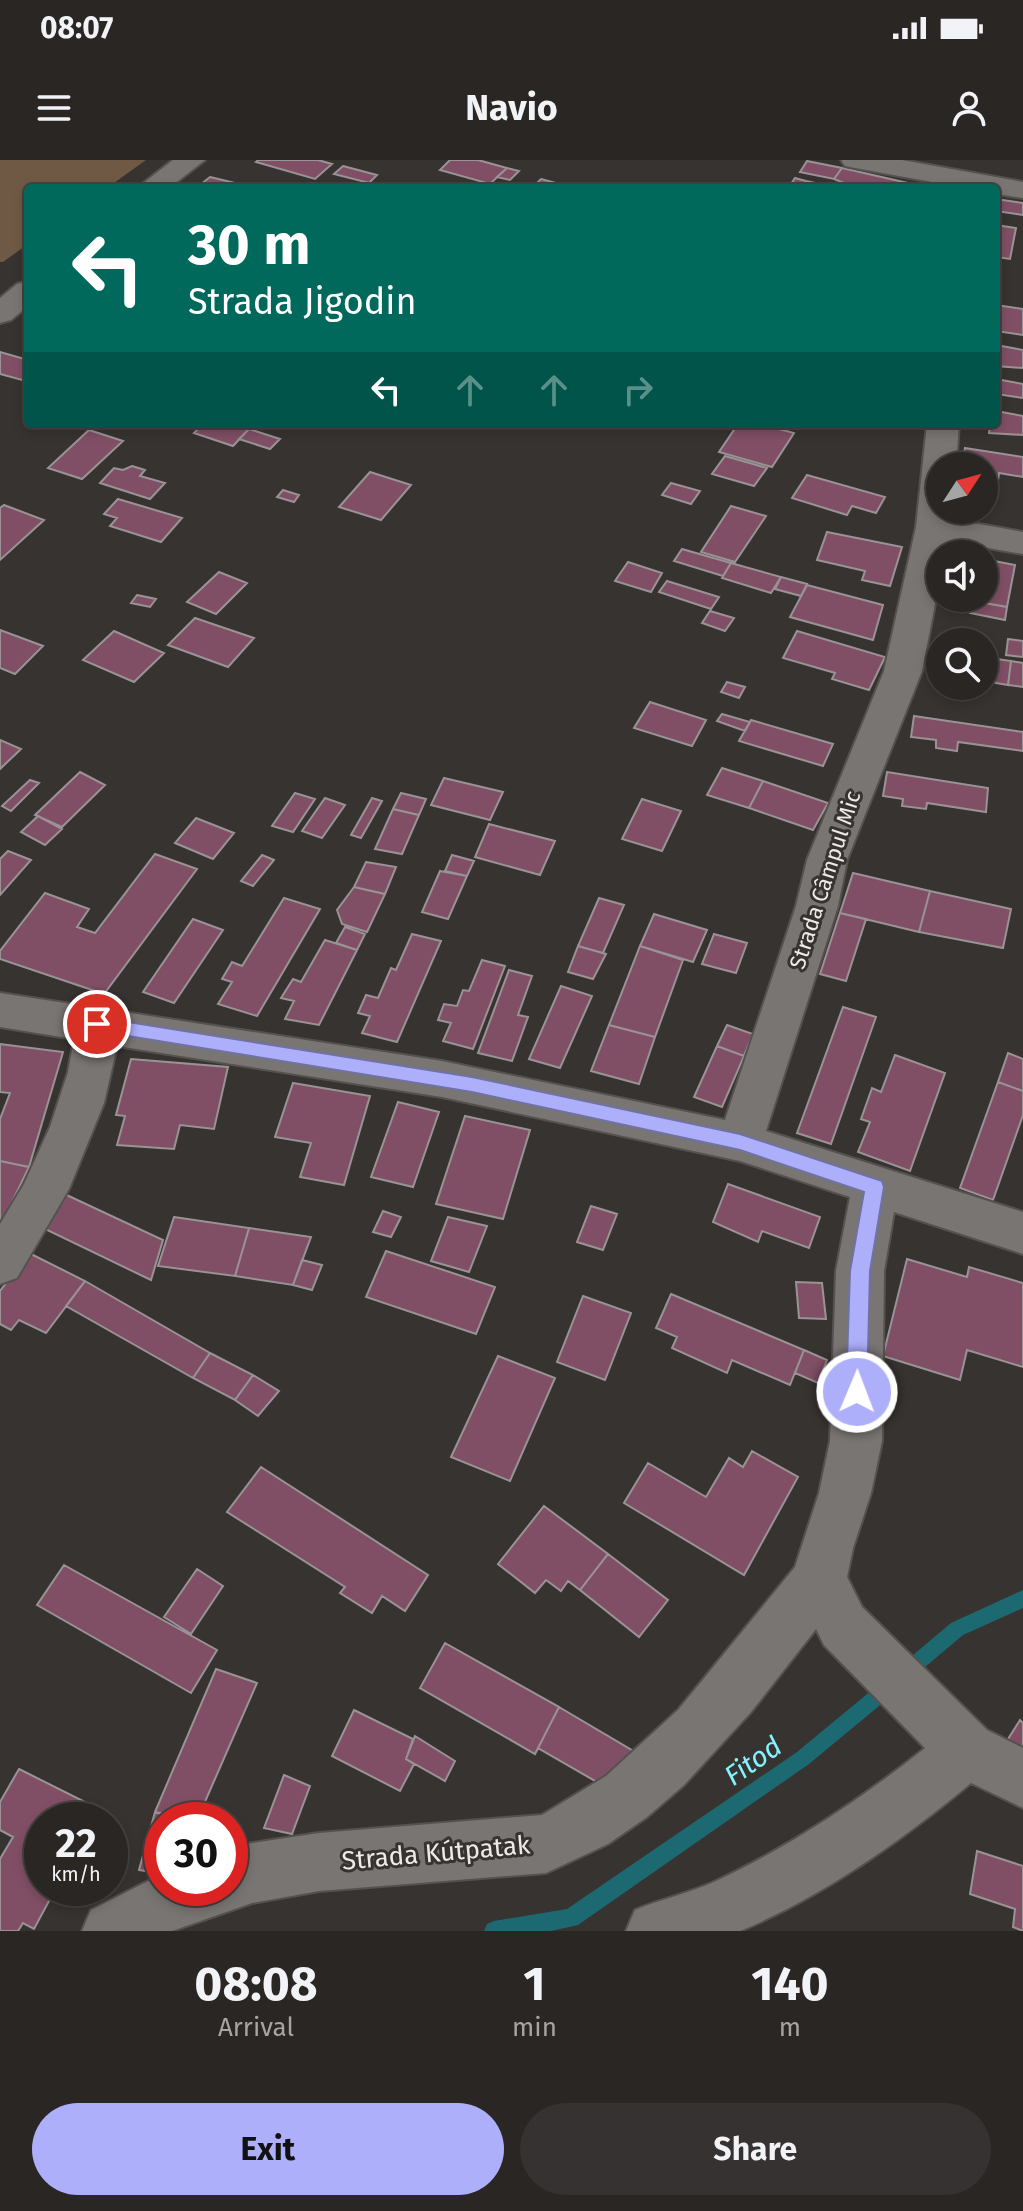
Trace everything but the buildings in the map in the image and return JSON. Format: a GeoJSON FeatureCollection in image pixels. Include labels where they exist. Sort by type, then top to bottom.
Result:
{"type":"FeatureCollection","features":[{"type":"Feature","properties":{"kind":"street"},"geometry":{"type":"LineString","coordinates":[[157,184],[191,160]]}},
{"type":"Feature","properties":{"kind":"street"},"geometry":{"type":"LineString","coordinates":[[855,160],[963,184]]}},
{"type":"Feature","properties":{"kind":"street"},"geometry":{"type":"LineString","coordinates":[[1000,188],[1023,190]]}},
{"type":"Feature","properties":{"kind":"street"},"geometry":{"type":"LineString","coordinates":[[0,314],[24,293]]}},
{"type":"Feature","properties":{"kind":"street","name":"Strada Câmpul Mic"},"geometry":{"type":"LineString","coordinates":[[740,1142],[817,906],[831,847],[903,671],[933,527],[943,428]]}},
{"type":"Feature","properties":{"kind":"street"},"geometry":{"type":"LineString","coordinates":[[933,527],[1023,543]]}},
{"type":"Feature","properties":{"kind":"street"},"geometry":{"type":"LineString","coordinates":[[0,1010],[442,1079],[740,1142],[1023,1233]]}},
{"type":"Feature","properties":{"kind":"street"},"geometry":{"type":"LineString","coordinates":[[0,1263],[21,1234],[63,1153],[90,1076],[97,1024]]}},
{"type":"Feature","properties":{"kind":"street","name":"Strada Kútpatak"},"geometry":{"type":"LineString","coordinates":[[248,1874],[319,1862],[546,1844],[580,1830],[665,1764],[749,1672],[832,1603],[826,1548],[845,1493],[856,1441],[860,1271],[875,1187]]}},
{"type":"Feature","properties":{"kind":"street"},"geometry":{"type":"LineString","coordinates":[[832,1603],[953,1738],[1023,1779]]}},
{"type":"Feature","properties":{"kind":"street"},"geometry":{"type":"LineString","coordinates":[[656,1931],[739,1902],[813,1859],[922,1787],[953,1738]]}},
{"type":"Feature","properties":{"kind":"street"},"geometry":{"type":"LineString","coordinates":[[112,1931],[157,1906]]}},
{"type":"Feature","properties":{"kind":"shaded area"},"geometry":{"type":"Polygon","coordinates":[[[0,160],[146,160],[113,184],[24,184],[24,247],[0,262],[0,160]]]}},
{"type":"Feature","properties":{"kind":"waterway","name":"Fitod"},"geometry":{"type":"LineString","coordinates":[[906,1672],[957,1629],[1023,1599]]}},
{"type":"Feature","properties":{"kind":"waterway","name":"Fitod"},"geometry":{"type":"LineString","coordinates":[[494,1931],[571,1918],[803,1758],[890,1686]]}},
{"type":"Feature","properties":{"kind":"route"},"geometry":{"type":"LineString","coordinates":[[97,1024],[472,1085],[740,1142],[875,1187],[860,1271],[857,1392]]}}]}
